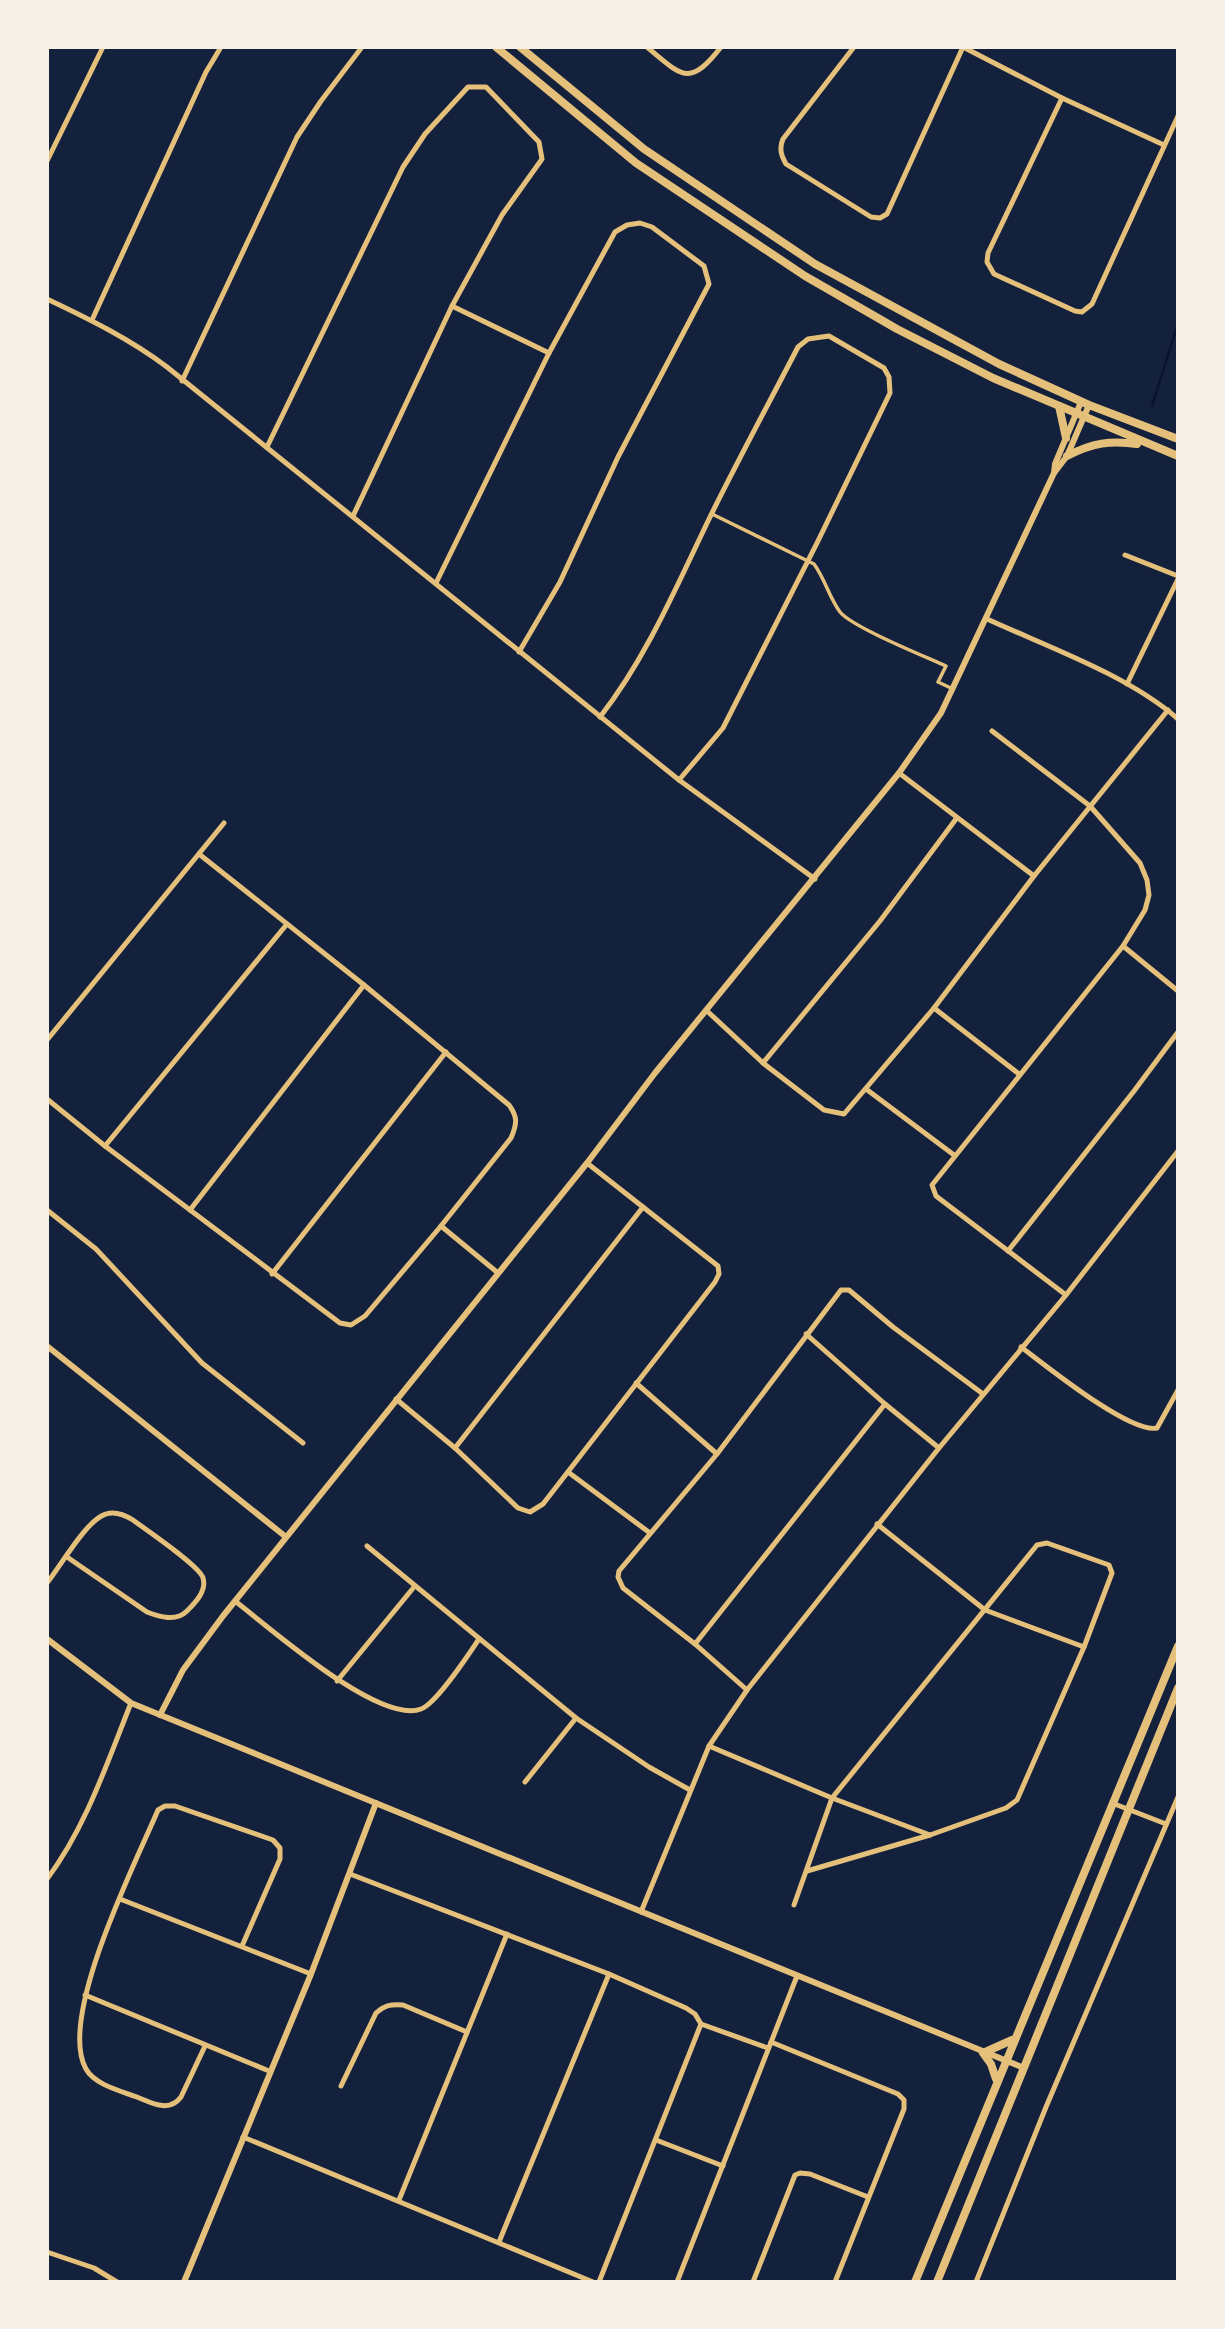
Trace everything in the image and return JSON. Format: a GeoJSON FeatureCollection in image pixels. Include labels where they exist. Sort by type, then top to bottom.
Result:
{"type":"FeatureCollection","features":[{"type":"Feature","properties":{"kind":"main road"},"geometry":{"type":"LineString","coordinates":[[495,47],[635,163],[805,276],[933,348],[993,378],[1178,456]]}},
{"type":"Feature","properties":{"kind":"main road"},"geometry":{"type":"LineString","coordinates":[[520,47],[644,149],[815,264],[999,365],[1085,404],[1178,439]]}},
{"type":"Feature","properties":{"kind":"main road"},"geometry":{"type":"LineString","coordinates":[[1059,405],[1066,438]]}},
{"type":"Feature","properties":{"kind":"main road"},"geometry":{"type":"LineString","coordinates":[[1068,456],[1098,443],[1116,441],[1151,445]]}},
{"type":"Feature","properties":{"kind":"main road"},"geometry":{"type":"LineString","coordinates":[[915,2282],[1004,2061],[1178,1646]]}},
{"type":"Feature","properties":{"kind":"main road"},"geometry":{"type":"LineString","coordinates":[[937,2282],[1178,1688]]}},
{"type":"Feature","properties":{"kind":"main road"},"geometry":{"type":"LineString","coordinates":[[1059,1929],[1077,1936]]}},
{"type":"Feature","properties":{"kind":"main road"},"geometry":{"type":"LineString","coordinates":[[996,2081],[992,2064],[984,2053],[1014,2039]]}},
{"type":"Feature","properties":{"kind":"street"},"geometry":{"type":"LineString","coordinates":[[47,161],[103,47]]}},
{"type":"Feature","properties":{"kind":"street"},"geometry":{"type":"LineString","coordinates":[[92,320],[206,72],[221,47]]}},
{"type":"Feature","properties":{"kind":"street"},"geometry":{"type":"LineString","coordinates":[[182,381],[297,137],[362,47]]}},
{"type":"Feature","properties":{"kind":"street"},"geometry":{"type":"LineString","coordinates":[[647,47],[678,72],[695,74],[705,68],[721,47]]}},
{"type":"Feature","properties":{"kind":"street"},"geometry":{"type":"LineString","coordinates":[[854,47],[780,146],[781,156],[786,164],[871,217],[880,218],[887,214],[963,47],[1062,98],[1164,145]]}},
{"type":"Feature","properties":{"kind":"street"},"geometry":{"type":"LineString","coordinates":[[267,447],[403,167],[425,134],[468,87],[486,87],[539,142],[542,159],[502,215],[452,306],[353,516]]}},
{"type":"Feature","properties":{"kind":"street"},"geometry":{"type":"LineString","coordinates":[[1062,98],[986,262],[994,274],[1075,311],[1082,312],[1092,303],[1178,116]]}},
{"type":"Feature","properties":{"kind":"street"},"geometry":{"type":"LineString","coordinates":[[436,583],[549,353],[615,232],[627,225],[640,223],[652,227],[704,266],[709,284],[659,374],[560,582],[519,652]]}},
{"type":"Feature","properties":{"kind":"street"},"geometry":{"type":"LineString","coordinates":[[47,299],[92,320],[144,350],[679,780],[815,879]]}},
{"type":"Feature","properties":{"kind":"street"},"geometry":{"type":"LineString","coordinates":[[452,306],[549,353]]}},
{"type":"Feature","properties":{"kind":"street"},"geometry":{"type":"LineString","coordinates":[[600,717],[630,676],[798,347],[808,339],[829,336],[884,368],[889,377],[890,393],[809,560],[723,728],[679,780]]}},
{"type":"Feature","properties":{"kind":"street"},"geometry":{"type":"LineString","coordinates":[[1054,473],[1066,438],[1085,404]]}},
{"type":"Feature","properties":{"kind":"street"},"geometry":{"type":"LineString","coordinates":[[160,1715],[183,1670],[235,1601],[587,1163],[654,1073],[815,879],[929,733],[987,619],[1054,473],[1068,456],[1080,415]]}},
{"type":"Feature","properties":{"kind":"street"},"geometry":{"type":"LineString","coordinates":[[712,514],[809,560],[823,576],[832,599],[848,620],[946,666],[938,682],[953,689]]}},
{"type":"Feature","properties":{"kind":"street"},"geometry":{"type":"LineString","coordinates":[[1125,555],[1178,578],[1127,684]]}},
{"type":"Feature","properties":{"kind":"street"},"geometry":{"type":"LineString","coordinates":[[987,619],[1127,684],[1178,719]]}},
{"type":"Feature","properties":{"kind":"street"},"geometry":{"type":"LineString","coordinates":[[706,1010],[763,1063],[824,1110],[835,1114],[844,1113],[934,1009],[1034,876],[1168,710]]}},
{"type":"Feature","properties":{"kind":"street"},"geometry":{"type":"LineString","coordinates":[[992,731],[1090,806],[1140,863],[1147,880],[1149,895],[1145,910],[1123,946],[934,1179],[933,1192],[1066,1295]]}},
{"type":"Feature","properties":{"kind":"street"},"geometry":{"type":"LineString","coordinates":[[899,773],[1034,876]]}},
{"type":"Feature","properties":{"kind":"street"},"geometry":{"type":"LineString","coordinates":[[763,1063],[880,921],[956,819]]}},
{"type":"Feature","properties":{"kind":"street"},"geometry":{"type":"LineString","coordinates":[[47,1040],[224,823]]}},
{"type":"Feature","properties":{"kind":"street"},"geometry":{"type":"LineString","coordinates":[[47,1099],[272,1274],[340,1323],[351,1325],[365,1316],[510,1138],[516,1125],[516,1115],[509,1105],[199,854]]}},
{"type":"Feature","properties":{"kind":"street"},"geometry":{"type":"LineString","coordinates":[[105,1146],[287,924]]}},
{"type":"Feature","properties":{"kind":"street"},"geometry":{"type":"LineString","coordinates":[[1123,946],[1178,991]]}},
{"type":"Feature","properties":{"kind":"street"},"geometry":{"type":"LineString","coordinates":[[190,1210],[364,985]]}},
{"type":"Feature","properties":{"kind":"street"},"geometry":{"type":"LineString","coordinates":[[934,1009],[1019,1073]]}},
{"type":"Feature","properties":{"kind":"street"},"geometry":{"type":"LineString","coordinates":[[1008,1251],[1135,1091],[1178,1032]]}},
{"type":"Feature","properties":{"kind":"street"},"geometry":{"type":"LineString","coordinates":[[272,1274],[446,1052]]}},
{"type":"Feature","properties":{"kind":"street"},"geometry":{"type":"LineString","coordinates":[[866,1089],[954,1155]]}},
{"type":"Feature","properties":{"kind":"street"},"geometry":{"type":"LineString","coordinates":[[641,1912],[709,1746],[747,1690],[877,1524],[1066,1295],[1178,1151]]}},
{"type":"Feature","properties":{"kind":"street"},"geometry":{"type":"LineString","coordinates":[[396,1399],[455,1448],[524,1512],[537,1509],[543,1504],[719,1274],[718,1266],[587,1163]]}},
{"type":"Feature","properties":{"kind":"street"},"geometry":{"type":"LineString","coordinates":[[455,1448],[643,1208]]}},
{"type":"Feature","properties":{"kind":"street"},"geometry":{"type":"LineString","coordinates":[[47,1210],[96,1250],[202,1363],[303,1443]]}},
{"type":"Feature","properties":{"kind":"street"},"geometry":{"type":"LineString","coordinates":[[441,1226],[498,1273]]}},
{"type":"Feature","properties":{"kind":"street"},"geometry":{"type":"LineString","coordinates":[[747,1690],[695,1644],[624,1588],[618,1577],[621,1567],[717,1454],[841,1290],[847,1289],[983,1394]]}},
{"type":"Feature","properties":{"kind":"street"},"geometry":{"type":"LineString","coordinates":[[806,1334],[939,1448]]}},
{"type":"Feature","properties":{"kind":"street"},"geometry":{"type":"LineString","coordinates":[[47,1346],[286,1537]]}},
{"type":"Feature","properties":{"kind":"street"},"geometry":{"type":"LineString","coordinates":[[1021,1347],[1089,1397],[1128,1420],[1151,1429],[1157,1428],[1163,1421],[1178,1390]]}},
{"type":"Feature","properties":{"kind":"street"},"geometry":{"type":"LineString","coordinates":[[636,1383],[717,1454]]}},
{"type":"Feature","properties":{"kind":"street"},"geometry":{"type":"LineString","coordinates":[[695,1644],[885,1404]]}},
{"type":"Feature","properties":{"kind":"street"},"geometry":{"type":"LineString","coordinates":[[568,1472],[650,1533]]}},
{"type":"Feature","properties":{"kind":"street"},"geometry":{"type":"LineString","coordinates":[[47,1583],[96,1519],[104,1514],[125,1515],[200,1572],[204,1587],[194,1605],[183,1615],[171,1618],[157,1616],[147,1612],[67,1557]]}},
{"type":"Feature","properties":{"kind":"street"},"geometry":{"type":"LineString","coordinates":[[877,1524],[985,1610],[1084,1647]]}},
{"type":"Feature","properties":{"kind":"street"},"geometry":{"type":"LineString","coordinates":[[794,1905],[832,1798],[1037,1545],[1043,1542],[1106,1563],[1112,1570],[1084,1647],[1017,1801],[1006,1808],[930,1835],[807,1871]]}},
{"type":"Feature","properties":{"kind":"street"},"geometry":{"type":"LineString","coordinates":[[367,1546],[576,1718],[649,1768],[690,1790]]}},
{"type":"Feature","properties":{"kind":"street"},"geometry":{"type":"LineString","coordinates":[[337,1681],[414,1587]]}},
{"type":"Feature","properties":{"kind":"street"},"geometry":{"type":"LineString","coordinates":[[235,1601],[337,1681],[376,1701],[412,1711],[423,1709],[433,1701],[480,1639]]}},
{"type":"Feature","properties":{"kind":"street"},"geometry":{"type":"LineString","coordinates":[[47,1639],[131,1703],[1024,2068]]}},
{"type":"Feature","properties":{"kind":"street"},"geometry":{"type":"LineString","coordinates":[[47,1880],[70,1846],[98,1787],[131,1703]]}},
{"type":"Feature","properties":{"kind":"street"},"geometry":{"type":"LineString","coordinates":[[525,1782],[576,1718]]}},
{"type":"Feature","properties":{"kind":"street"},"geometry":{"type":"LineString","coordinates":[[709,1746],[832,1798],[930,1835]]}},
{"type":"Feature","properties":{"kind":"street"},"geometry":{"type":"LineString","coordinates":[[976,2282],[1046,2107],[1178,1797]]}},
{"type":"Feature","properties":{"kind":"street"},"geometry":{"type":"LineString","coordinates":[[184,2282],[311,1974],[376,1803]]}},
{"type":"Feature","properties":{"kind":"street"},"geometry":{"type":"LineString","coordinates":[[1112,1803],[1167,1824]]}},
{"type":"Feature","properties":{"kind":"street"},"geometry":{"type":"LineString","coordinates":[[205,2046],[181,2097],[177,2103],[168,2106],[155,2105],[99,2082],[87,2071],[82,2059],[81,2035],[85,1995],[103,1939],[159,1810],[165,1806],[175,1806],[273,1840],[280,1848],[280,1859],[242,1946]]}},
{"type":"Feature","properties":{"kind":"street"},"geometry":{"type":"LineString","coordinates":[[350,1874],[609,1974],[686,2008],[695,2014],[701,2024],[768,2049]]}},
{"type":"Feature","properties":{"kind":"street"},"geometry":{"type":"LineString","coordinates":[[120,1899],[311,1974]]}},
{"type":"Feature","properties":{"kind":"street"},"geometry":{"type":"LineString","coordinates":[[399,2200],[507,1934]]}},
{"type":"Feature","properties":{"kind":"street"},"geometry":{"type":"LineString","coordinates":[[499,2242],[609,1974]]}},
{"type":"Feature","properties":{"kind":"street"},"geometry":{"type":"LineString","coordinates":[[677,2282],[797,1976]]}},
{"type":"Feature","properties":{"kind":"street"},"geometry":{"type":"LineString","coordinates":[[85,1995],[269,2071]]}},
{"type":"Feature","properties":{"kind":"street"},"geometry":{"type":"LineString","coordinates":[[341,2086],[376,2013],[383,2006],[403,2005],[467,2032]]}},
{"type":"Feature","properties":{"kind":"street"},"geometry":{"type":"LineString","coordinates":[[599,2282],[701,2024]]}},
{"type":"Feature","properties":{"kind":"street"},"geometry":{"type":"LineString","coordinates":[[771,2042],[901,2096],[904,2109],[835,2282]]}},
{"type":"Feature","properties":{"kind":"street"},"geometry":{"type":"LineString","coordinates":[[243,2137],[593,2282]]}},
{"type":"Feature","properties":{"kind":"street"},"geometry":{"type":"LineString","coordinates":[[656,2140],[723,2166]]}},
{"type":"Feature","properties":{"kind":"street"},"geometry":{"type":"LineString","coordinates":[[753,2282],[795,2175],[810,2174],[868,2197]]}},
{"type":"Feature","properties":{"kind":"street"},"geometry":{"type":"LineString","coordinates":[[47,2252],[94,2268],[117,2282]]}},
{"type":"Feature","properties":{"kind":"waterway"},"geometry":{"type":"LineString","coordinates":[[1152,406],[1178,323]]}}]}
